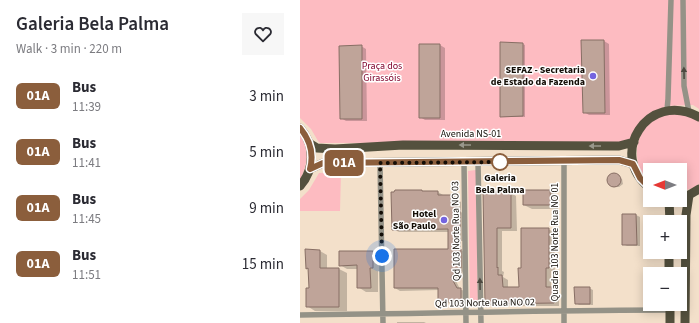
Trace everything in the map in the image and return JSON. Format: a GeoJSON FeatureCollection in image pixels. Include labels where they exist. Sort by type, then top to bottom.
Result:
{"type":"FeatureCollection","features":[{"type":"Feature","properties":{"kind":"main road"},"geometry":{"type":"LineString","coordinates":[[643,181],[633,164],[632,148],[639,130],[646,121],[656,114],[666,110],[675,109],[699,116]]}},
{"type":"Feature","properties":{"kind":"main road"},"geometry":{"type":"LineString","coordinates":[[300,128],[309,143],[312,154],[310,169],[307,177],[300,186]]}},
{"type":"Feature","properties":{"kind":"main road","name":"Avenida NS-01"},"geometry":{"type":"LineString","coordinates":[[309,143],[322,149],[335,149],[403,145],[619,146],[634,142]]}},
{"type":"Feature","properties":{"kind":"main road"},"geometry":{"type":"LineString","coordinates":[[310,169],[323,163],[619,160],[633,164]]}},
{"type":"Feature","properties":{"kind":"main road"},"geometry":{"type":"LineString","coordinates":[[687,194],[699,189]]}},
{"type":"Feature","properties":{"kind":"main road"},"geometry":{"type":"LineString","coordinates":[[685,207],[685,323]]}},
{"type":"Feature","properties":{"kind":"main road"},"geometry":{"type":"LineString","coordinates":[[670,311],[670,323]]}},
{"type":"Feature","properties":{"kind":"street"},"geometry":{"type":"LineString","coordinates":[[666,110],[668,99],[671,0]]}},
{"type":"Feature","properties":{"kind":"street"},"geometry":{"type":"LineString","coordinates":[[683,0],[684,86],[689,112]]}},
{"type":"Feature","properties":{"kind":"street","name":"Quadra 103 Norte Rua NO 01"},"geometry":{"type":"LineString","coordinates":[[564,161],[564,323]]}},
{"type":"Feature","properties":{"kind":"street","name":"Qd 103 Norte Rua NO 03"},"geometry":{"type":"LineString","coordinates":[[464,162],[466,323]]}},
{"type":"Feature","properties":{"kind":"street"},"geometry":{"type":"LineString","coordinates":[[478,162],[481,323]]}},
{"type":"Feature","properties":{"kind":"street"},"geometry":{"type":"LineString","coordinates":[[380,163],[383,323]]}},
{"type":"Feature","properties":{"kind":"street","name":"Qd 103 Norte Rua NO 02"},"geometry":{"type":"LineString","coordinates":[[300,315],[481,313],[643,308]]}},
{"type":"Feature","properties":{"kind":"green space","name":"Praça dos Girassóis"},"geometry":{"type":"Polygon","coordinates":[[[300,0],[699,0],[699,109],[693,105],[665,106],[633,138],[625,142],[320,143],[311,129],[300,118],[300,0]]]}},
{"type":"Feature","properties":{"kind":"green space"},"geometry":{"type":"Polygon","coordinates":[[[668,113],[683,113],[699,120],[699,184],[691,189],[687,190],[687,163],[643,163],[643,174],[640,169],[637,155],[638,142],[644,129],[657,117],[668,113]]]}},
{"type":"Feature","properties":{"kind":"green space"},"geometry":{"type":"Polygon","coordinates":[[[300,134],[307,151],[307,157],[305,168],[300,180],[300,134]]]}},
{"type":"Feature","properties":{"kind":"green space"},"geometry":{"type":"Polygon","coordinates":[[[476,170],[478,307],[470,307],[468,171],[476,170]]]}},
{"type":"Feature","properties":{"kind":"green space"},"geometry":{"type":"Polygon","coordinates":[[[341,172],[340,211],[300,211],[300,199],[309,190],[319,173],[341,172]]]}},
{"type":"Feature","properties":{"kind":"building","name":"SEFAZ - Secretaria de Estado da Fazenda"},"geometry":{"type":"Polygon","coordinates":[[[581,40],[604,40],[605,113],[583,113],[581,40]]]}},
{"type":"Feature","properties":{"kind":"building"},"geometry":{"type":"Polygon","coordinates":[[[500,42],[523,43],[523,116],[500,117],[500,42]]]}},
{"type":"Feature","properties":{"kind":"building"},"geometry":{"type":"Polygon","coordinates":[[[419,44],[440,44],[440,118],[419,118],[419,44]]]}},
{"type":"Feature","properties":{"kind":"building"},"geometry":{"type":"Polygon","coordinates":[[[362,45],[362,119],[340,119],[339,46],[362,45]]]}},
{"type":"Feature","properties":{"kind":"building"},"geometry":{"type":"Polygon","coordinates":[[[614,173],[619,175],[621,180],[619,185],[614,187],[609,185],[607,180],[609,175],[614,173]]]}},
{"type":"Feature","properties":{"kind":"building"},"geometry":{"type":"Polygon","coordinates":[[[395,190],[438,191],[438,195],[452,195],[456,198],[456,211],[460,211],[460,229],[458,229],[458,238],[456,238],[456,249],[461,249],[461,268],[459,268],[451,277],[457,288],[461,288],[461,301],[438,301],[438,288],[394,288],[394,249],[448,249],[448,229],[392,230],[391,192],[394,192],[395,190]]]}},
{"type":"Feature","properties":{"kind":"building"},"geometry":{"type":"Polygon","coordinates":[[[523,190],[550,190],[551,205],[523,205],[523,190]]]}},
{"type":"Feature","properties":{"kind":"building"},"geometry":{"type":"Polygon","coordinates":[[[483,192],[511,192],[511,228],[497,228],[497,268],[498,267],[498,275],[502,275],[503,287],[519,287],[518,268],[521,268],[521,228],[549,228],[549,268],[546,268],[546,287],[553,287],[554,303],[485,304],[483,192]]]}},
{"type":"Feature","properties":{"kind":"building"},"geometry":{"type":"Polygon","coordinates":[[[622,214],[636,214],[637,245],[622,245],[622,214]]]}},
{"type":"Feature","properties":{"kind":"building"},"geometry":{"type":"Polygon","coordinates":[[[305,249],[320,250],[320,268],[339,268],[339,307],[306,307],[306,288],[309,288],[305,249]]]}},
{"type":"Feature","properties":{"kind":"building"},"geometry":{"type":"Polygon","coordinates":[[[339,251],[373,251],[373,268],[370,268],[371,288],[357,288],[357,265],[339,266],[339,251]]]}},
{"type":"Feature","properties":{"kind":"building"},"geometry":{"type":"Polygon","coordinates":[[[574,287],[590,287],[590,304],[575,304],[574,287]]]}},
{"type":"Feature","properties":{"kind":"bus line","name":"01A"},"geometry":{"type":"LineString","coordinates":[[300,128],[311,148],[312,159],[310,169],[323,163],[619,160],[633,164],[636,172],[643,182]]}},
{"type":"Feature","properties":{"kind":"place","name":"SEFAZ - Secretaria de Estado da Fazenda"},"geometry":{"type":"Point","coordinates":[593,76]}},
{"type":"Feature","properties":{"kind":"place","name":"Galeria Bela Palma"},"geometry":{"type":"Point","coordinates":[500,162]}},
{"type":"Feature","properties":{"kind":"place","name":"Hotel São Paulo"},"geometry":{"type":"Point","coordinates":[444,220]}},
{"type":"Feature","properties":{"kind":"route"},"geometry":{"type":"LineString","coordinates":[[382,256],[380,163],[500,162]]}}]}
